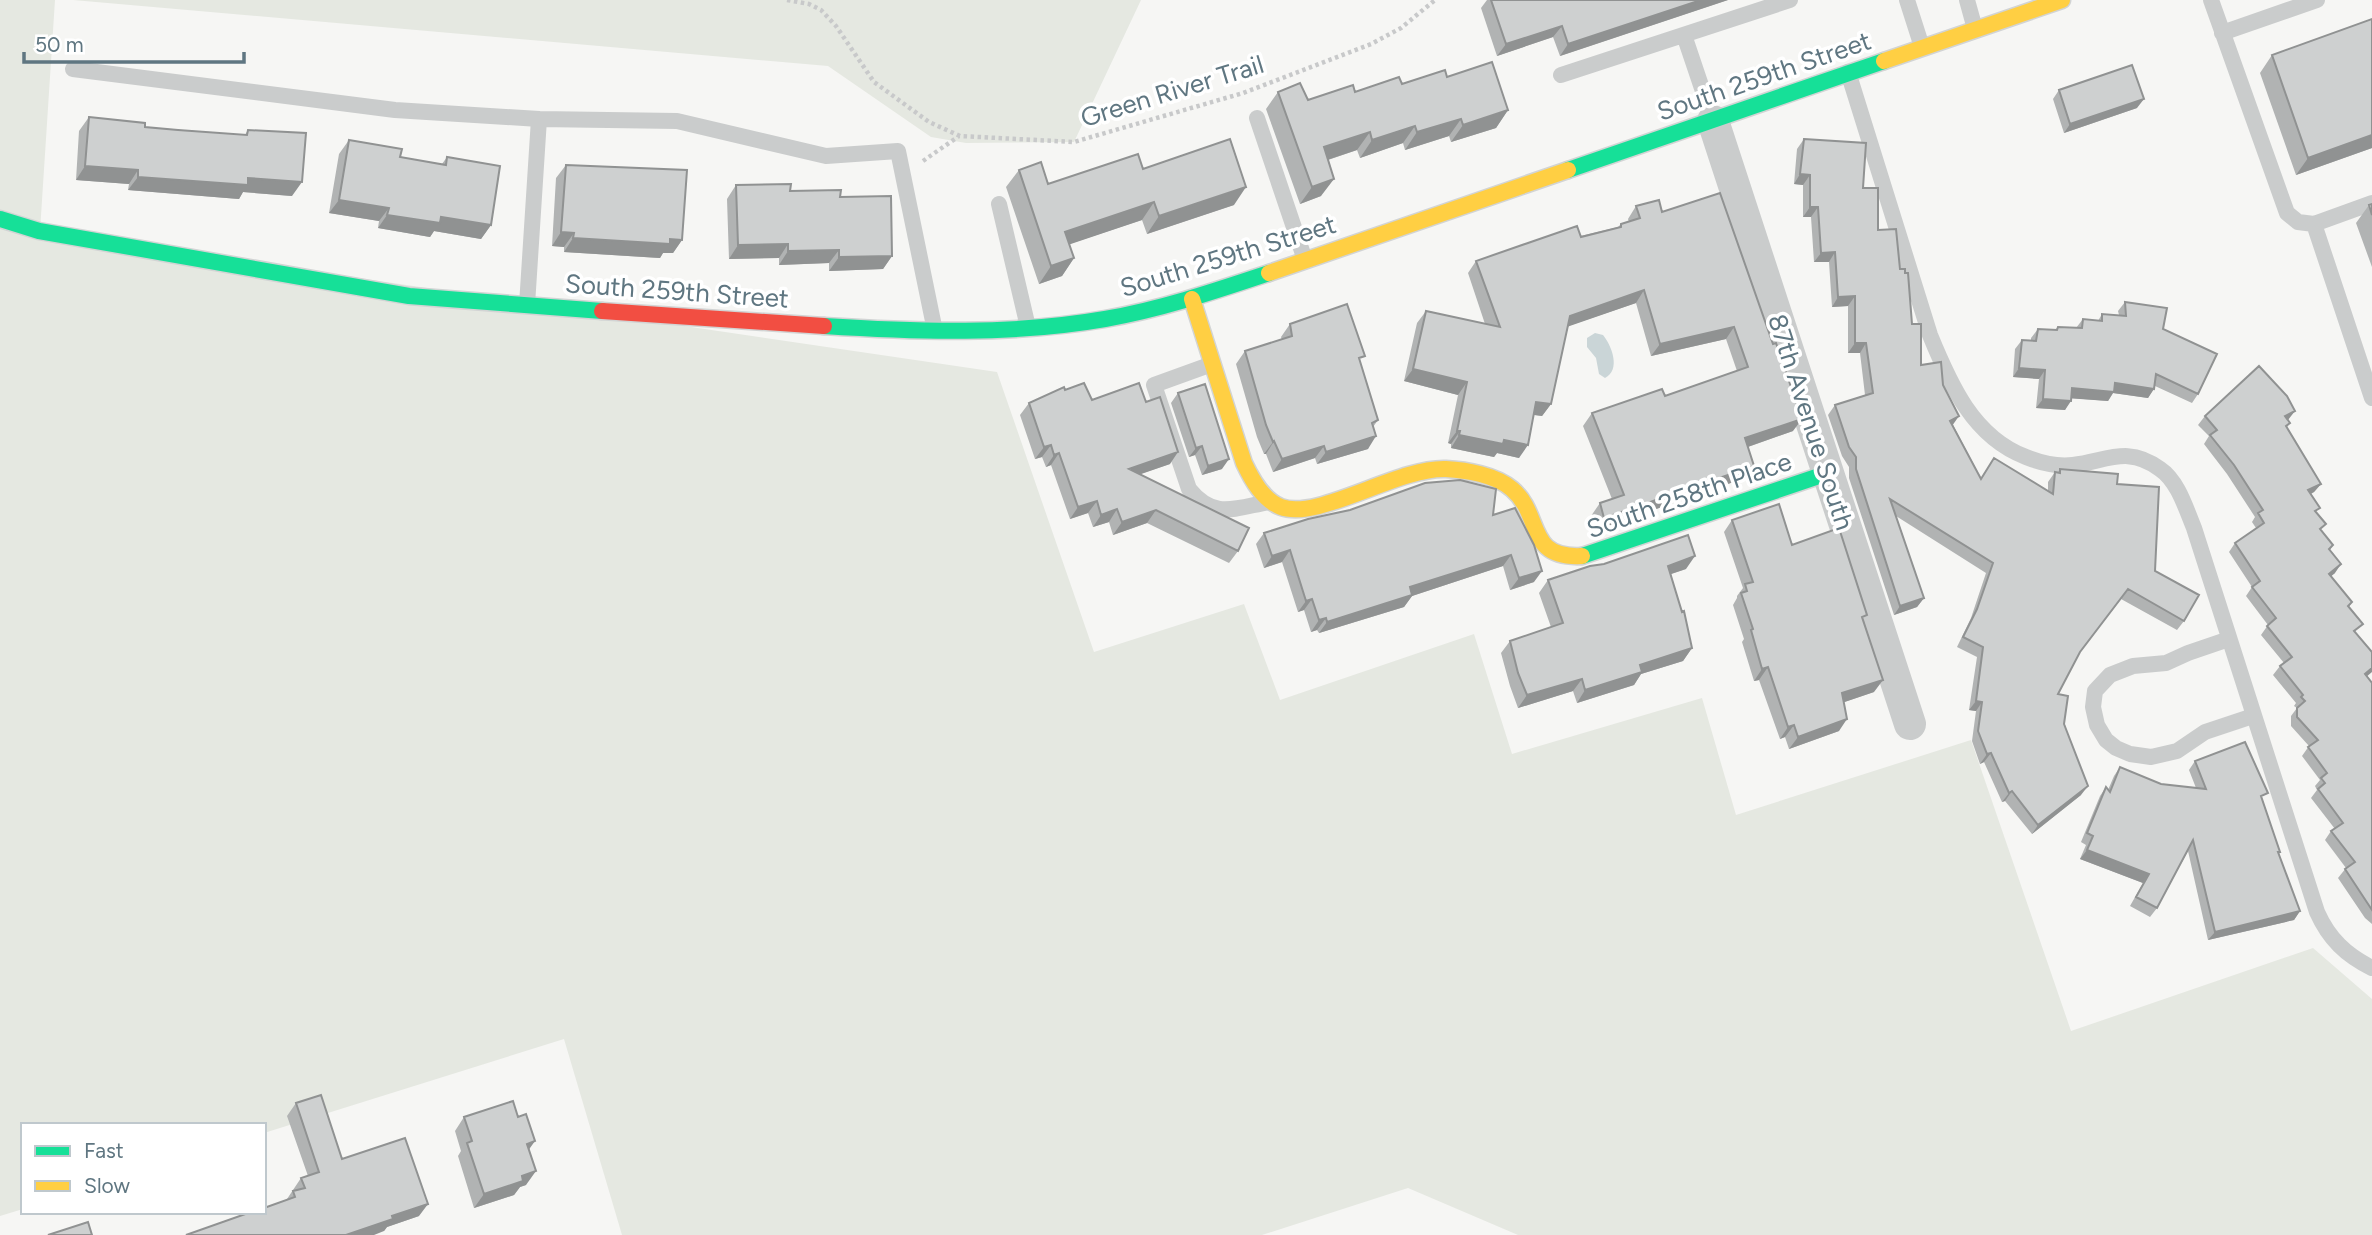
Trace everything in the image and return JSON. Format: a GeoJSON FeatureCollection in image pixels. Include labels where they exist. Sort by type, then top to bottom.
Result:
{"type":"FeatureCollection","features":[{"type":"Feature","properties":{"kind":"street","name":"South 259th Street"},"geometry":{"type":"LineString","coordinates":[[0,219],[39,231],[409,296],[689,318],[918,332],[1028,327],[1105,319],[1192,299],[1713,121],[2044,3],[2062,0]]}},
{"type":"Feature","properties":{"kind":"street","name":"87th Avenue South"},"geometry":{"type":"LineString","coordinates":[[1713,121],[1910,724]]}},
{"type":"Feature","properties":{"kind":"street"},"geometry":{"type":"LineString","coordinates":[[1192,299],[1244,462],[1253,480],[1271,502]]}},
{"type":"Feature","properties":{"kind":"street","name":"South 258th Place"},"geometry":{"type":"LineString","coordinates":[[1271,502],[1283,508],[1296,509],[1320,505],[1398,477],[1426,470],[1454,469],[1511,486],[1524,501],[1542,544],[1558,556],[1573,558],[1588,556],[1828,474]]}},
{"type":"Feature","properties":{"kind":"lane"},"geometry":{"type":"LineString","coordinates":[[1561,75],[1790,0]]}},
{"type":"Feature","properties":{"kind":"lane"},"geometry":{"type":"LineString","coordinates":[[1907,0],[1922,47]]}},
{"type":"Feature","properties":{"kind":"lane"},"geometry":{"type":"LineString","coordinates":[[1967,0],[1975,29]]}},
{"type":"Feature","properties":{"kind":"lane"},"geometry":{"type":"LineString","coordinates":[[2211,0],[2287,213],[2298,222],[2314,224],[2372,203]]}},
{"type":"Feature","properties":{"kind":"lane"},"geometry":{"type":"LineString","coordinates":[[2222,33],[2317,0]]}},
{"type":"Feature","properties":{"kind":"lane"},"geometry":{"type":"LineString","coordinates":[[1684,35],[1713,121]]}},
{"type":"Feature","properties":{"kind":"lane"},"geometry":{"type":"LineString","coordinates":[[73,69],[395,110],[539,119],[677,121],[826,156],[898,151],[935,331]]}},
{"type":"Feature","properties":{"kind":"lane"},"geometry":{"type":"LineString","coordinates":[[1848,72],[1923,316],[1957,396],[1989,435],[2009,449],[2029,458],[2066,466],[2129,455],[2163,470],[2173,482],[2194,528],[2304,877],[2320,919],[2328,934],[2343,951],[2372,968]]}},
{"type":"Feature","properties":{"kind":"lane"},"geometry":{"type":"LineString","coordinates":[[1257,118],[1305,260]]}},
{"type":"Feature","properties":{"kind":"lane"},"geometry":{"type":"LineString","coordinates":[[527,305],[539,119]]}},
{"type":"Feature","properties":{"kind":"lane"},"geometry":{"type":"LineString","coordinates":[[999,204],[1028,327]]}},
{"type":"Feature","properties":{"kind":"lane"},"geometry":{"type":"LineString","coordinates":[[2314,224],[2372,398]]}},
{"type":"Feature","properties":{"kind":"lane"},"geometry":{"type":"LineString","coordinates":[[1212,364],[1154,385],[1189,489],[1198,500],[1210,508],[1226,509],[1271,502]]}},
{"type":"Feature","properties":{"kind":"lane"},"geometry":{"type":"LineString","coordinates":[[2230,639],[2166,663],[2133,666],[2110,675],[2095,691],[2093,707],[2097,725],[2106,740],[2116,748],[2130,754],[2151,757],[2177,751],[2205,732],[2253,716]]}},
{"type":"Feature","properties":{"kind":"path","name":"Green River Trail"},"geometry":{"type":"LineString","coordinates":[[787,0],[809,4],[821,10],[836,26],[874,82],[929,122],[960,136],[1074,142],[1243,93],[1371,44],[1401,28],[1435,0]]}},
{"type":"Feature","properties":{"kind":"path"},"geometry":{"type":"LineString","coordinates":[[903,178],[940,148],[960,136]]}},
{"type":"Feature","properties":{"kind":"shaded area"},"geometry":{"type":"Polygon","coordinates":[[[0,0],[55,0],[40,231],[997,372],[1094,652],[1244,604],[1280,700],[1474,634],[1512,754],[1702,698],[1736,815],[1971,740],[2071,1031],[2313,948],[2372,999],[2372,1235],[1518,1235],[1408,1188],[1262,1235],[622,1235],[564,1039],[266,1132],[266,1123],[21,1123],[21,1210],[0,1216],[0,0]]]}},
{"type":"Feature","properties":{"kind":"shaded area"},"geometry":{"type":"Polygon","coordinates":[[[73,0],[1141,0],[1074,142],[966,143],[931,137],[828,66],[73,0]]]}},
{"type":"Feature","properties":{"kind":"shaded area"},"geometry":{"type":"Polygon","coordinates":[[[1595,333],[1603,335],[1613,358],[1613,369],[1605,378],[1599,374],[1596,358],[1587,347],[1587,338],[1595,333]]]}},
{"type":"Feature","properties":{"kind":"building"},"geometry":{"type":"Polygon","coordinates":[[[1491,0],[1701,0],[1568,44],[1562,26],[1506,44],[1491,0]]]}},
{"type":"Feature","properties":{"kind":"building"},"geometry":{"type":"Polygon","coordinates":[[[2372,19],[2372,135],[2308,158],[2272,55],[2372,19]]]}},
{"type":"Feature","properties":{"kind":"building"},"geometry":{"type":"Polygon","coordinates":[[[1492,62],[1508,110],[1463,125],[1461,119],[1417,132],[1415,126],[1372,140],[1370,132],[1324,147],[1334,179],[1312,187],[1278,92],[1300,83],[1308,100],[1353,85],[1355,92],[1399,77],[1402,84],[1445,70],[1447,77],[1492,62]]]}},
{"type":"Feature","properties":{"kind":"building"},"geometry":{"type":"Polygon","coordinates":[[[2132,65],[2144,99],[2070,124],[2059,90],[2132,65]]]}},
{"type":"Feature","properties":{"kind":"building"},"geometry":{"type":"Polygon","coordinates":[[[89,117],[145,123],[145,127],[178,130],[247,135],[248,130],[306,133],[302,182],[248,178],[248,185],[138,177],[138,170],[85,166],[89,117]]]}},
{"type":"Feature","properties":{"kind":"building"},"geometry":{"type":"Polygon","coordinates":[[[1230,139],[1246,187],[1159,216],[1154,202],[1065,232],[1074,258],[1051,266],[1019,170],[1041,162],[1048,184],[1138,154],[1143,169],[1230,139]]]}},
{"type":"Feature","properties":{"kind":"building"},"geometry":{"type":"Polygon","coordinates":[[[1804,139],[1866,143],[1863,188],[1878,188],[1878,230],[1896,229],[1900,269],[1905,269],[1905,273],[1908,273],[1912,324],[1921,324],[1921,365],[1941,362],[1943,385],[1959,416],[1950,421],[1981,479],[1994,458],[2053,494],[2055,472],[2060,473],[2060,469],[2118,474],[2117,484],[2159,487],[2155,571],[2199,595],[2184,621],[2128,589],[2080,652],[2058,694],[2068,696],[2064,724],[2088,786],[2038,825],[2012,791],[2009,793],[1991,753],[1987,754],[1978,731],[1982,702],[1976,701],[1983,647],[1963,637],[1977,609],[1993,563],[1890,499],[1924,598],[1900,606],[1856,469],[1856,457],[1849,447],[1835,405],[1873,393],[1866,343],[1855,343],[1855,296],[1838,297],[1835,252],[1821,253],[1818,207],[1810,207],[1810,175],[1800,174],[1804,139]]]}},
{"type":"Feature","properties":{"kind":"building"},"geometry":{"type":"Polygon","coordinates":[[[349,140],[402,149],[400,157],[446,165],[447,157],[500,166],[491,225],[441,217],[440,223],[387,215],[389,208],[339,200],[349,140]]]}},
{"type":"Feature","properties":{"kind":"building"},"geometry":{"type":"Polygon","coordinates":[[[566,165],[687,170],[682,240],[670,239],[670,244],[573,238],[574,233],[561,232],[566,165]]]}},
{"type":"Feature","properties":{"kind":"building"},"geometry":{"type":"Polygon","coordinates":[[[791,184],[790,191],[841,190],[840,197],[891,196],[892,256],[839,257],[839,250],[788,251],[788,244],[738,245],[736,185],[791,184]]]}},
{"type":"Feature","properties":{"kind":"building"},"geometry":{"type":"Polygon","coordinates":[[[1720,193],[1802,419],[1745,438],[1754,466],[1604,518],[1600,503],[1624,495],[1592,413],[1662,389],[1665,396],[1748,367],[1734,327],[1660,344],[1644,290],[1570,316],[1551,404],[1536,402],[1528,445],[1504,440],[1503,444],[1459,435],[1460,431],[1457,431],[1467,382],[1413,369],[1426,311],[1500,327],[1476,261],[1577,226],[1581,237],[1621,227],[1621,224],[1640,218],[1636,206],[1659,200],[1662,212],[1720,193]]]}},
{"type":"Feature","properties":{"kind":"building"},"geometry":{"type":"Polygon","coordinates":[[[2125,302],[2167,308],[2163,329],[2217,354],[2198,394],[2156,374],[2154,389],[2115,383],[2114,392],[2072,388],[2071,401],[2043,399],[2045,370],[2019,368],[2022,340],[2036,341],[2038,329],[2082,328],[2083,319],[2102,321],[2102,314],[2126,316],[2125,302]]]}},
{"type":"Feature","properties":{"kind":"building"},"geometry":{"type":"Polygon","coordinates":[[[1347,304],[1365,356],[1359,358],[1378,420],[1372,423],[1376,436],[1326,452],[1324,446],[1282,459],[1266,425],[1245,351],[1292,336],[1290,324],[1347,304]]]}},
{"type":"Feature","properties":{"kind":"building"},"geometry":{"type":"Polygon","coordinates":[[[2259,366],[2287,396],[2295,411],[2285,416],[2290,423],[2286,426],[2321,484],[2308,490],[2320,508],[2315,511],[2326,524],[2320,529],[2333,545],[2329,549],[2341,564],[2329,574],[2352,602],[2348,606],[2363,624],[2354,631],[2372,652],[2372,668],[2365,674],[2372,683],[2372,910],[2345,869],[2355,862],[2331,831],[2343,823],[2318,789],[2325,783],[2321,778],[2327,773],[2308,747],[2318,740],[2297,717],[2297,708],[2305,701],[2301,697],[2303,695],[2280,666],[2292,657],[2267,626],[2276,618],[2252,587],[2260,581],[2235,543],[2264,523],[2258,513],[2263,510],[2234,465],[2210,435],[2217,430],[2205,416],[2259,366]]]}},
{"type":"Feature","properties":{"kind":"building"},"geometry":{"type":"Polygon","coordinates":[[[1084,383],[1092,400],[1139,383],[1146,402],[1160,397],[1178,452],[1129,469],[1249,528],[1238,551],[1156,510],[1122,522],[1117,509],[1101,515],[1097,501],[1078,507],[1059,453],[1054,455],[1051,445],[1044,447],[1029,403],[1064,387],[1065,390],[1084,383]]]}},
{"type":"Feature","properties":{"kind":"building"},"geometry":{"type":"Polygon","coordinates":[[[1205,384],[1229,459],[1208,466],[1202,446],[1196,448],[1178,393],[1205,384]]]}},
{"type":"Feature","properties":{"kind":"building"},"geometry":{"type":"Polygon","coordinates":[[[1460,480],[1496,489],[1493,515],[1515,508],[1534,545],[1542,571],[1519,578],[1511,555],[1410,587],[1412,595],[1327,622],[1326,618],[1319,620],[1312,599],[1306,601],[1290,550],[1272,556],[1264,533],[1308,519],[1350,510],[1425,483],[1460,480]]]}},
{"type":"Feature","properties":{"kind":"building"},"geometry":{"type":"Polygon","coordinates":[[[1779,504],[1792,545],[1839,528],[1867,615],[1862,617],[1883,680],[1842,693],[1847,719],[1798,737],[1794,725],[1788,727],[1768,667],[1762,669],[1741,593],[1747,591],[1745,584],[1753,582],[1732,520],[1779,504]]]}},
{"type":"Feature","properties":{"kind":"building"},"geometry":{"type":"Polygon","coordinates":[[[1688,535],[1695,556],[1668,566],[1682,612],[1684,611],[1692,648],[1640,665],[1642,672],[1585,690],[1582,679],[1527,695],[1510,641],[1563,623],[1548,580],[1688,535]]]}},
{"type":"Feature","properties":{"kind":"building"},"geometry":{"type":"Polygon","coordinates":[[[2245,742],[2268,793],[2261,796],[2300,911],[2215,932],[2193,840],[2157,908],[2136,897],[2149,874],[2087,850],[2093,836],[2087,833],[2106,787],[2110,792],[2120,767],[2161,784],[2206,789],[2195,761],[2245,742]]]}},
{"type":"Feature","properties":{"kind":"building"},"geometry":{"type":"Polygon","coordinates":[[[321,1095],[342,1159],[405,1138],[428,1204],[346,1235],[186,1235],[245,1214],[266,1214],[266,1207],[295,1197],[293,1191],[305,1188],[301,1178],[319,1172],[296,1103],[321,1095]]]}},
{"type":"Feature","properties":{"kind":"building"},"geometry":{"type":"Polygon","coordinates":[[[513,1101],[518,1117],[526,1114],[535,1141],[527,1144],[536,1171],[522,1176],[523,1181],[484,1194],[467,1143],[472,1141],[464,1117],[513,1101]]]}},
{"type":"Feature","properties":{"kind":"building"},"geometry":{"type":"Polygon","coordinates":[[[88,1222],[92,1235],[48,1235],[88,1222]]]}},
{"type":"Feature","properties":{"kind":"traffic: fast"},"geometry":{"type":"LineString","coordinates":[[1568,170],[1884,61]]}},
{"type":"Feature","properties":{"kind":"traffic: fast"},"geometry":{"type":"LineString","coordinates":[[0,219],[39,231],[409,296],[602,311]]}},
{"type":"Feature","properties":{"kind":"traffic: fast"},"geometry":{"type":"LineString","coordinates":[[824,326],[965,331],[1070,324],[1147,310],[1269,273]]}},
{"type":"Feature","properties":{"kind":"traffic: fast"},"geometry":{"type":"LineString","coordinates":[[1582,556],[1828,473]]}},
{"type":"Feature","properties":{"kind":"traffic: slow"},"geometry":{"type":"LineString","coordinates":[[1884,61],[2062,0]]}},
{"type":"Feature","properties":{"kind":"traffic: slow"},"geometry":{"type":"LineString","coordinates":[[1269,273],[1568,170]]}},
{"type":"Feature","properties":{"kind":"traffic: slow"},"geometry":{"type":"LineString","coordinates":[[1192,299],[1244,463],[1259,489],[1275,504],[1297,509],[1316,507],[1427,471],[1446,469],[1471,472],[1498,480],[1512,489],[1522,499],[1537,533],[1551,550],[1564,555],[1582,556]]}},
{"type":"Feature","properties":{"kind":"traffic: jam"},"geometry":{"type":"LineString","coordinates":[[602,311],[824,326]]}}]}
